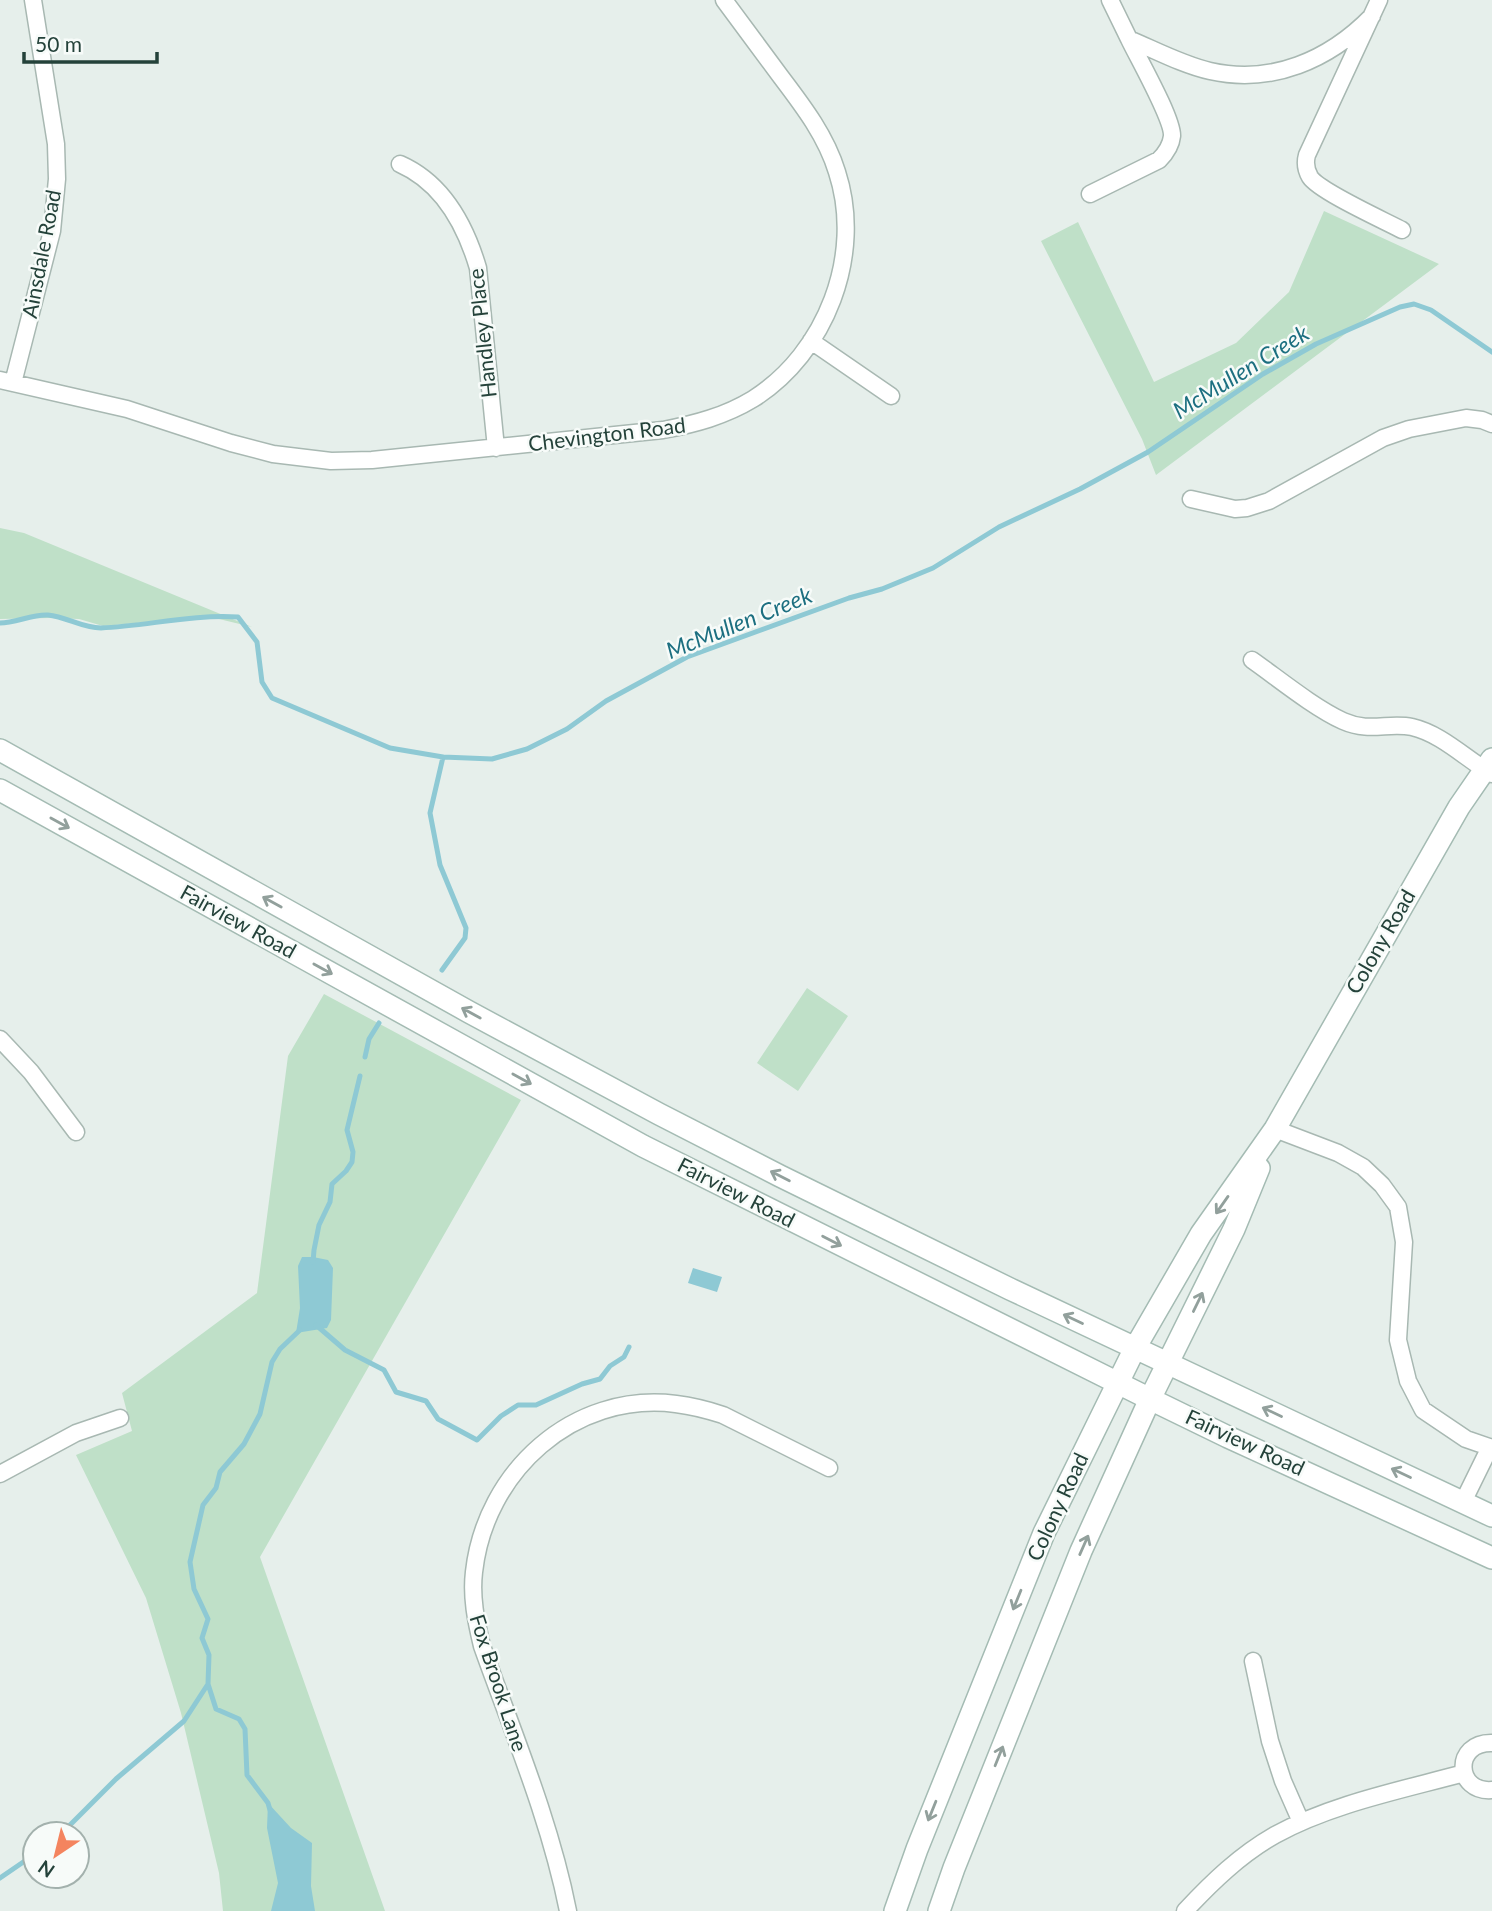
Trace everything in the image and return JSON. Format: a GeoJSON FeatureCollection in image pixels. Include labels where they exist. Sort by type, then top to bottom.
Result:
{"type":"FeatureCollection","features":[{"type":"Feature","properties":{"kind":"main road","name":"Fairview Road"},"geometry":{"type":"LineString","coordinates":[[0,750],[469,1012],[780,1177],[1492,1516]]}},
{"type":"Feature","properties":{"kind":"main road","name":"Colony Road"},"geometry":{"type":"LineString","coordinates":[[895,1911],[917,1849],[1044,1533],[1135,1348],[1201,1234],[1275,1129],[1459,807],[1490,767]]}},
{"type":"Feature","properties":{"kind":"main road","name":"Fairview Road"},"geometry":{"type":"LineString","coordinates":[[0,790],[643,1146],[1228,1437],[1492,1558]]}},
{"type":"Feature","properties":{"kind":"main road","name":"Colony Road"},"geometry":{"type":"LineString","coordinates":[[939,1911],[1081,1551],[1150,1399],[1234,1229],[1275,1129]]}},
{"type":"Feature","properties":{"kind":"street","name":"Ainsdale Road"},"geometry":{"type":"LineString","coordinates":[[7,381],[51,231],[57,178],[56,144],[33,0]]}},
{"type":"Feature","properties":{"kind":"street","name":"Chevington Road"},"geometry":{"type":"LineString","coordinates":[[7,381],[127,409],[231,443],[294,457],[331,461],[372,460],[663,430],[694,425],[724,414],[754,398],[790,368],[811,341],[830,308],[842,268],[845,226],[838,172],[825,141],[808,113],[724,0]]}},
{"type":"Feature","properties":{"kind":"street"},"geometry":{"type":"LineString","coordinates":[[1090,194],[1159,160],[1172,139],[1170,121],[1110,0]]}},
{"type":"Feature","properties":{"kind":"street"},"geometry":{"type":"LineString","coordinates":[[1379,0],[1305,162],[1308,175],[1321,188],[1402,230]]}},
{"type":"Feature","properties":{"kind":"street"},"geometry":{"type":"LineString","coordinates":[[1129,39],[1209,71],[1237,75],[1268,73],[1297,66],[1333,49],[1354,34],[1372,16]]}},
{"type":"Feature","properties":{"kind":"street","name":"Handley Place"},"geometry":{"type":"LineString","coordinates":[[400,164],[432,185],[449,204],[470,241],[478,268],[496,448]]}},
{"type":"Feature","properties":{"kind":"street"},"geometry":{"type":"LineString","coordinates":[[811,341],[891,396]]}},
{"type":"Feature","properties":{"kind":"street"},"geometry":{"type":"LineString","coordinates":[[1191,499],[1235,509],[1247,508],[1269,501],[1383,438],[1409,429],[1466,418],[1482,419],[1492,424]]}},
{"type":"Feature","properties":{"kind":"street"},"geometry":{"type":"LineString","coordinates":[[1252,660],[1344,721],[1367,728],[1409,727],[1424,731],[1490,767]]}},
{"type":"Feature","properties":{"kind":"street"},"geometry":{"type":"LineString","coordinates":[[0,1039],[31,1073],[76,1132]]}},
{"type":"Feature","properties":{"kind":"street"},"geometry":{"type":"LineString","coordinates":[[1275,1129],[1338,1153],[1363,1167],[1382,1185],[1398,1207],[1404,1242],[1398,1340],[1408,1381],[1423,1410],[1466,1439],[1491,1448],[1463,1502]]}},
{"type":"Feature","properties":{"kind":"street","name":"Fox Brook Lane"},"geometry":{"type":"LineString","coordinates":[[568,1911],[546,1825],[482,1646],[475,1615],[473,1574],[479,1542],[489,1512],[524,1461],[547,1440],[583,1419],[612,1409],[643,1404],[675,1404],[723,1415],[829,1468]]}},
{"type":"Feature","properties":{"kind":"street"},"geometry":{"type":"LineString","coordinates":[[0,1474],[76,1433],[120,1418]]}},
{"type":"Feature","properties":{"kind":"street"},"geometry":{"type":"LineString","coordinates":[[1252,1661],[1270,1741],[1283,1781],[1301,1822]]}},
{"type":"Feature","properties":{"kind":"street"},"geometry":{"type":"LineString","coordinates":[[1492,1743],[1472,1748],[1463,1764],[1468,1782],[1475,1788],[1492,1790]]}},
{"type":"Feature","properties":{"kind":"street"},"geometry":{"type":"LineString","coordinates":[[1185,1911],[1207,1886],[1237,1860],[1301,1822],[1331,1810],[1464,1773]]}},
{"type":"Feature","properties":{"kind":"green space"},"geometry":{"type":"Polygon","coordinates":[[[1324,211],[1439,264],[1156,475],[1142,439],[1041,241],[1078,222],[1154,382],[1236,343],[1289,292],[1324,211]]]}},
{"type":"Feature","properties":{"kind":"green space"},"geometry":{"type":"Polygon","coordinates":[[[0,528],[24,533],[252,627],[219,619],[193,618],[103,626],[79,619],[0,619],[0,528]]]}},
{"type":"Feature","properties":{"kind":"green space"},"geometry":{"type":"Polygon","coordinates":[[[807,988],[848,1016],[798,1091],[757,1063],[807,988]]]}},
{"type":"Feature","properties":{"kind":"green space"},"geometry":{"type":"Polygon","coordinates":[[[324,994],[521,1100],[260,1557],[385,1911],[223,1911],[219,1873],[181,1713],[146,1598],[76,1455],[132,1431],[122,1393],[257,1293],[288,1056],[324,994]]]}},
{"type":"Feature","properties":{"kind":"water"},"geometry":{"type":"Polygon","coordinates":[[[302,1257],[328,1260],[333,1268],[331,1320],[327,1328],[296,1333],[300,1308],[298,1266],[302,1257]]]}},
{"type":"Feature","properties":{"kind":"water"},"geometry":{"type":"Polygon","coordinates":[[[693,1268],[722,1277],[717,1292],[688,1283],[693,1268]]]}},
{"type":"Feature","properties":{"kind":"water"},"geometry":{"type":"Polygon","coordinates":[[[268,1803],[291,1828],[312,1843],[311,1886],[315,1911],[271,1911],[278,1883],[267,1828],[268,1803]]]}},
{"type":"Feature","properties":{"kind":"waterway","name":"McMullen Creek"},"geometry":{"type":"LineString","coordinates":[[0,623],[48,615],[101,628],[204,617],[238,617],[257,642],[262,682],[272,698],[390,748],[443,757],[492,759],[527,749],[567,729],[606,701],[687,657],[849,598],[882,589],[933,568],[999,527],[1080,489],[1148,452],[1263,374],[1316,344],[1400,307],[1414,304],[1431,310],[1492,352]]}},
{"type":"Feature","properties":{"kind":"waterway"},"geometry":{"type":"LineString","coordinates":[[442,970],[465,938],[466,928],[440,865],[430,813],[443,757]]}},
{"type":"Feature","properties":{"kind":"waterway"},"geometry":{"type":"LineString","coordinates":[[365,1057],[369,1039],[379,1023]]}},
{"type":"Feature","properties":{"kind":"waterway"},"geometry":{"type":"LineString","coordinates":[[313,1262],[319,1225],[330,1202],[332,1184],[352,1162],[353,1152],[347,1130],[360,1076]]}},
{"type":"Feature","properties":{"kind":"waterway"},"geometry":{"type":"LineString","coordinates":[[316,1325],[345,1350],[384,1370],[396,1392],[426,1401],[438,1419],[477,1440],[501,1416],[518,1405],[536,1405],[582,1384],[600,1379],[610,1366],[624,1357],[629,1347]]}},
{"type":"Feature","properties":{"kind":"waterway"},"geometry":{"type":"LineString","coordinates":[[270,1810],[268,1803],[247,1775],[245,1729],[239,1719],[216,1709],[208,1684],[209,1655],[202,1638],[208,1619],[194,1589],[190,1562],[203,1505],[216,1488],[220,1472],[244,1444],[260,1414],[272,1362],[280,1349],[300,1330]]}},
{"type":"Feature","properties":{"kind":"waterway"},"geometry":{"type":"LineString","coordinates":[[75,1820],[116,1779],[184,1721],[208,1684]]}},
{"type":"Feature","properties":{"kind":"waterway"},"geometry":{"type":"LineString","coordinates":[[0,1878],[21,1864]]}}]}
